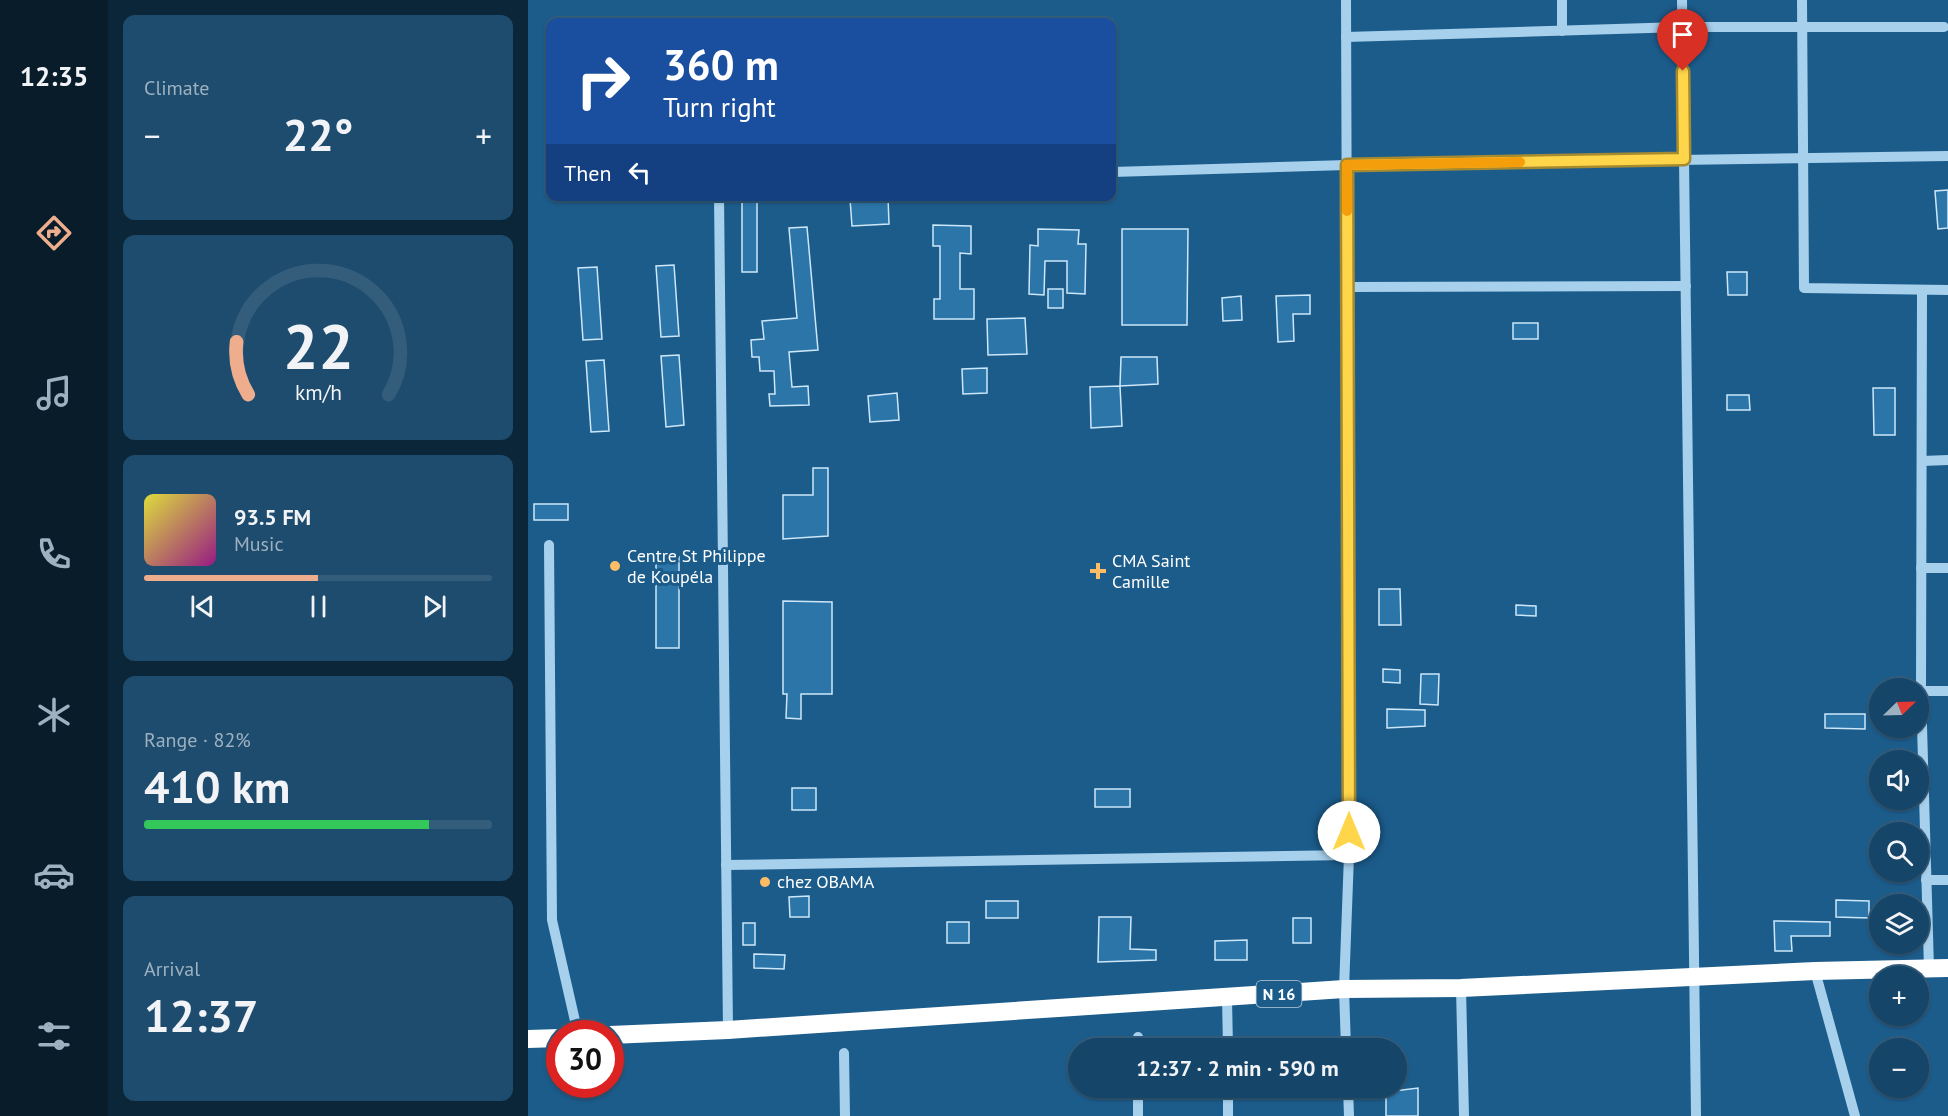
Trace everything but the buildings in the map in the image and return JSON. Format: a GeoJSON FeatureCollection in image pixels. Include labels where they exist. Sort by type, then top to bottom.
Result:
{"type":"FeatureCollection","features":[{"type":"Feature","properties":{"kind":"highway","name":"N 16"},"geometry":{"type":"LineString","coordinates":[[1929,969],[1948,968]]}},
{"type":"Feature","properties":{"kind":"highway","name":"N 16"},"geometry":{"type":"LineString","coordinates":[[624,1034],[728,1030],[1344,989],[1461,987],[1869,970]]}},
{"type":"Feature","properties":{"kind":"highway"},"geometry":{"type":"LineString","coordinates":[[528,1039],[546,1038]]}},
{"type":"Feature","properties":{"kind":"street"},"geometry":{"type":"LineString","coordinates":[[1346,0],[1349,855],[1344,989],[1346,1038]]}},
{"type":"Feature","properties":{"kind":"street"},"geometry":{"type":"LineString","coordinates":[[1562,0],[1562,31]]}},
{"type":"Feature","properties":{"kind":"street"},"geometry":{"type":"LineString","coordinates":[[1682,0],[1696,1116]]}},
{"type":"Feature","properties":{"kind":"street"},"geometry":{"type":"LineString","coordinates":[[1802,0],[1803,288],[1948,290]]}},
{"type":"Feature","properties":{"kind":"street"},"geometry":{"type":"LineString","coordinates":[[1346,37],[1682,27],[1944,27]]}},
{"type":"Feature","properties":{"kind":"street"},"geometry":{"type":"LineString","coordinates":[[1116,172],[1347,165],[1948,156]]}},
{"type":"Feature","properties":{"kind":"street"},"geometry":{"type":"LineString","coordinates":[[718,201],[728,1030]]}},
{"type":"Feature","properties":{"kind":"street"},"geometry":{"type":"LineString","coordinates":[[1348,287],[1686,286]]}},
{"type":"Feature","properties":{"kind":"street"},"geometry":{"type":"LineString","coordinates":[[1921,678],[1922,291]]}},
{"type":"Feature","properties":{"kind":"street"},"geometry":{"type":"LineString","coordinates":[[1922,461],[1948,460]]}},
{"type":"Feature","properties":{"kind":"street"},"geometry":{"type":"LineString","coordinates":[[549,545],[552,920],[575,1020]]}},
{"type":"Feature","properties":{"kind":"street"},"geometry":{"type":"LineString","coordinates":[[1921,568],[1948,568]]}},
{"type":"Feature","properties":{"kind":"street"},"geometry":{"type":"LineString","coordinates":[[1929,692],[1948,691]]}},
{"type":"Feature","properties":{"kind":"street"},"geometry":{"type":"LineString","coordinates":[[1922,738],[1924,822]]}},
{"type":"Feature","properties":{"kind":"street"},"geometry":{"type":"LineString","coordinates":[[726,865],[1349,855]]}},
{"type":"Feature","properties":{"kind":"street"},"geometry":{"type":"LineString","coordinates":[[1929,880],[1948,880]]}},
{"type":"Feature","properties":{"kind":"street"},"geometry":{"type":"LineString","coordinates":[[1926,882],[1929,966]]}},
{"type":"Feature","properties":{"kind":"street"},"geometry":{"type":"LineString","coordinates":[[1815,971],[1855,1116]]}},
{"type":"Feature","properties":{"kind":"street"},"geometry":{"type":"LineString","coordinates":[[1461,987],[1464,1116]]}},
{"type":"Feature","properties":{"kind":"street"},"geometry":{"type":"LineString","coordinates":[[1227,998],[1228,1038]]}},
{"type":"Feature","properties":{"kind":"street"},"geometry":{"type":"LineString","coordinates":[[844,1053],[845,1116]]}},
{"type":"Feature","properties":{"kind":"street"},"geometry":{"type":"LineString","coordinates":[[1138,1098],[1138,1116]]}},
{"type":"Feature","properties":{"kind":"street"},"geometry":{"type":"LineString","coordinates":[[1228,1098],[1228,1116]]}},
{"type":"Feature","properties":{"kind":"street"},"geometry":{"type":"LineString","coordinates":[[1348,1098],[1349,1116]]}},
{"type":"Feature","properties":{"kind":"slow traffic"},"geometry":{"type":"LineString","coordinates":[[1347,211],[1347,165],[1520,162]]}},
{"type":"Feature","properties":{"kind":"place","name":"Centre St Philippe de Koupéla"},"geometry":{"type":"Point","coordinates":[615,566]}},
{"type":"Feature","properties":{"kind":"place","name":"CMA Saint Camille"},"geometry":{"type":"Point","coordinates":[1098,571]}},
{"type":"Feature","properties":{"kind":"place","name":"chez OBAMA"},"geometry":{"type":"Point","coordinates":[765,882]}},
{"type":"Feature","properties":{"kind":"route"},"geometry":{"type":"LineString","coordinates":[[1349,832],[1347,165],[1684,159],[1683,71]]}}]}
